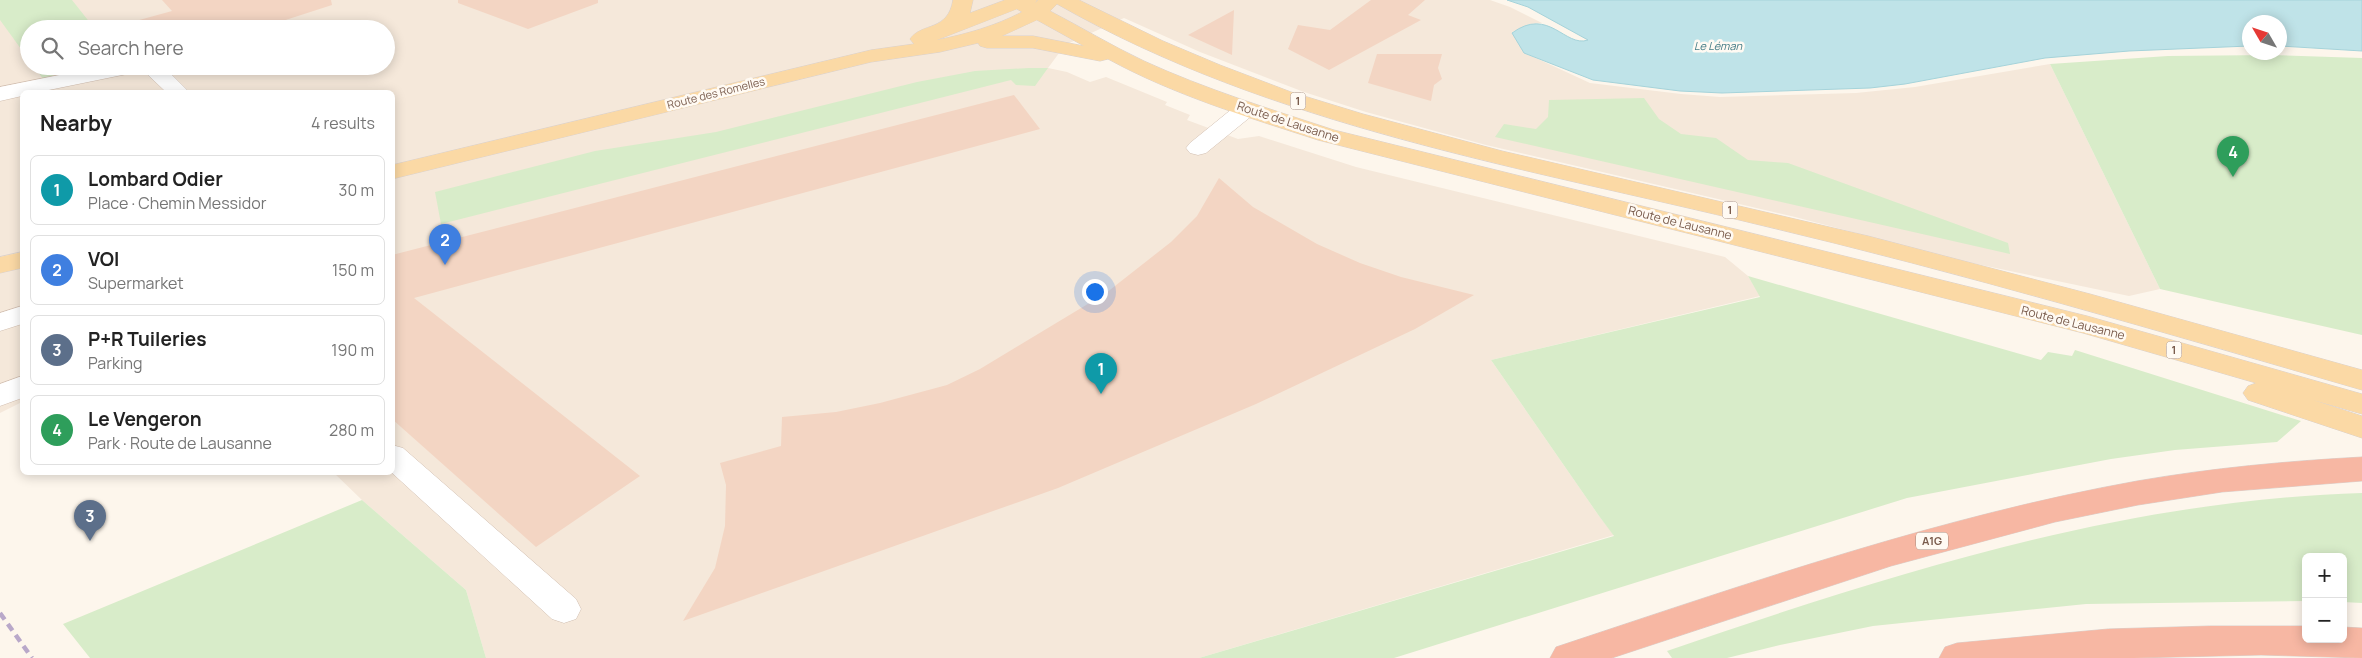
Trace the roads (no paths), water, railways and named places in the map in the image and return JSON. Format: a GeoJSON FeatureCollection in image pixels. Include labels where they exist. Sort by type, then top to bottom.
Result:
{"type":"FeatureCollection","features":[{"type":"Feature","properties":{"kind":"highway","name":"A1G"},"geometry":{"type":"LineString","coordinates":[[1568,658],[1810,577],[1975,529],[2140,493],[2223,480],[2362,469]]}},
{"type":"Feature","properties":{"kind":"highway"},"geometry":{"type":"LineString","coordinates":[[1957,658],[2020,651],[2183,641],[2362,643]]}},
{"type":"Feature","properties":{"kind":"main road"},"geometry":{"type":"LineString","coordinates":[[937,39],[960,13],[964,0]]}},
{"type":"Feature","properties":{"kind":"main road","name":"Route de Lausanne"},"geometry":{"type":"LineString","coordinates":[[1064,0],[1159,48],[1211,70],[1400,132],[1806,229],[1984,275],[2355,377]]}},
{"type":"Feature","properties":{"kind":"main road","name":"Route des Romelles"},"geometry":{"type":"LineString","coordinates":[[395,171],[937,39],[1001,30],[1030,3]]}},
{"type":"Feature","properties":{"kind":"main road","name":"Route de Lausanne"},"geometry":{"type":"LineString","coordinates":[[1030,3],[1135,65],[1246,109],[1326,135],[2087,325],[2362,404]]}},
{"type":"Feature","properties":{"kind":"main road"},"geometry":{"type":"LineString","coordinates":[[937,39],[1033,42],[1068,48],[1135,65]]}},
{"type":"Feature","properties":{"kind":"main road"},"geometry":{"type":"LineString","coordinates":[[1246,109],[1268,90]]}},
{"type":"Feature","properties":{"kind":"main road"},"geometry":{"type":"LineString","coordinates":[[0,265],[20,260]]}},
{"type":"Feature","properties":{"kind":"main road"},"geometry":{"type":"LineString","coordinates":[[1984,300],[2098,342],[2362,426]]}},
{"type":"Feature","properties":{"kind":"street"},"geometry":{"type":"LineString","coordinates":[[0,94],[93,75]]}},
{"type":"Feature","properties":{"kind":"street"},"geometry":{"type":"LineString","coordinates":[[160,75],[176,90]]}},
{"type":"Feature","properties":{"kind":"street"},"geometry":{"type":"LineString","coordinates":[[1198,148],[1246,109]]}},
{"type":"Feature","properties":{"kind":"street"},"geometry":{"type":"LineString","coordinates":[[0,322],[20,316]]}},
{"type":"Feature","properties":{"kind":"street"},"geometry":{"type":"LineString","coordinates":[[0,396],[20,387]]}},
{"type":"Feature","properties":{"kind":"street"},"geometry":{"type":"LineString","coordinates":[[395,459],[564,608]]}},
{"type":"Feature","properties":{"kind":"water","name":"Le Léman"},"geometry":{"type":"Polygon","coordinates":[[[1507,0],[2362,0],[2362,51],[2287,46],[2287,15],[2242,15],[2242,46],[2129,51],[2045,58],[1905,84],[1870,88],[1722,93],[1680,91],[1593,80],[1524,53],[1512,33],[1525,26],[1546,25],[1580,41],[1588,40],[1528,7],[1507,0]]]}},
{"type":"Feature","properties":{"kind":"railway"},"geometry":{"type":"LineString","coordinates":[[0,613],[32,658]]}},
{"type":"Feature","properties":{"kind":"place","name":"Le Vengeron"},"geometry":{"type":"Point","coordinates":[2233,177]}},
{"type":"Feature","properties":{"kind":"place","name":"VOI"},"geometry":{"type":"Point","coordinates":[445,265]}},
{"type":"Feature","properties":{"kind":"place","name":"Lombard Odier"},"geometry":{"type":"Point","coordinates":[1101,394]}},
{"type":"Feature","properties":{"kind":"place","name":"P+R Tuileries"},"geometry":{"type":"Point","coordinates":[90,541]}}]}
